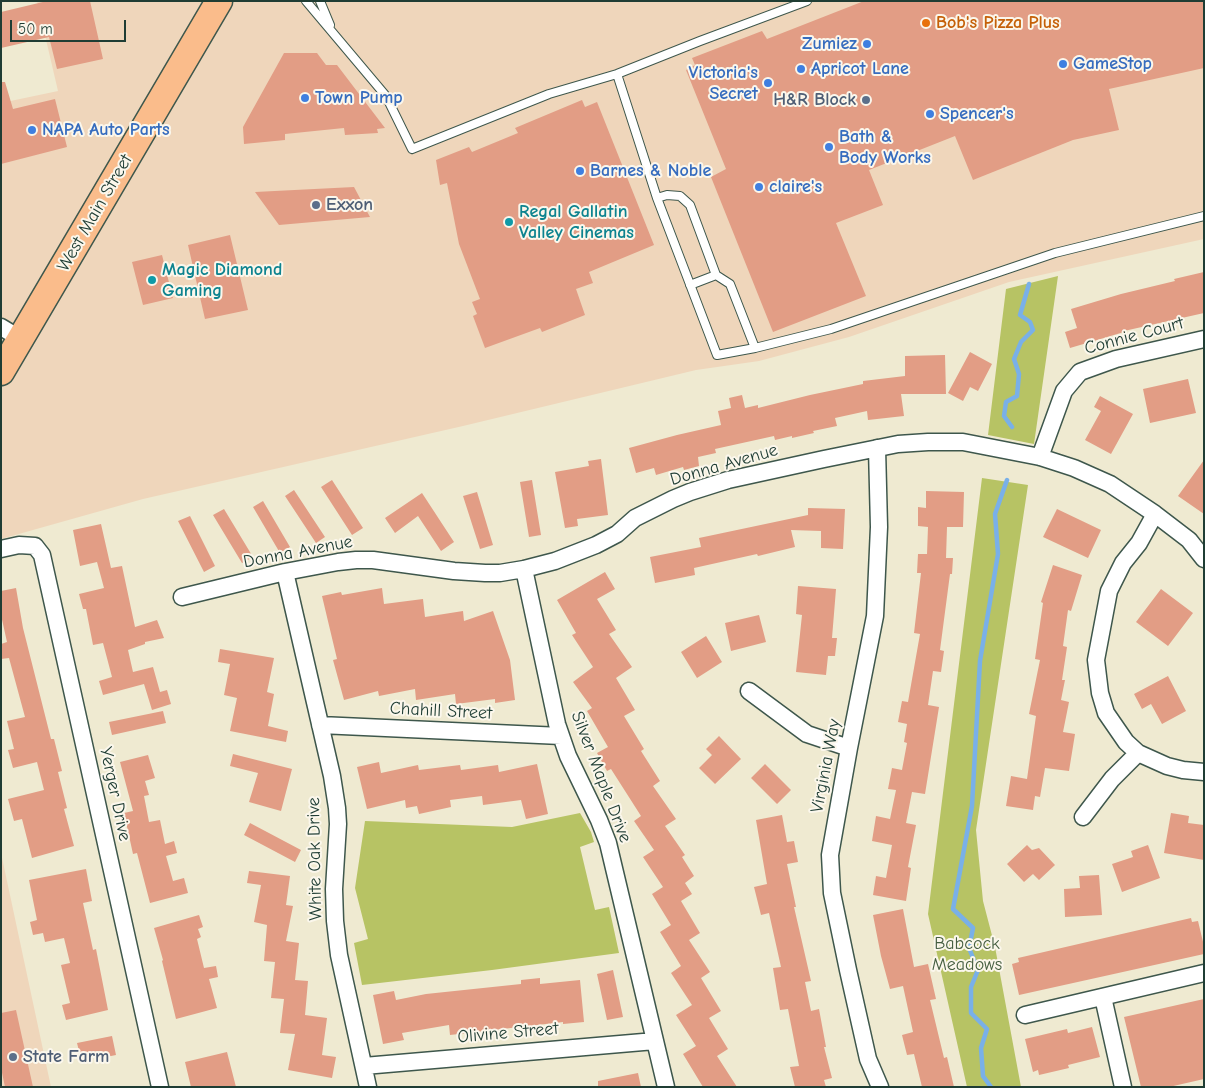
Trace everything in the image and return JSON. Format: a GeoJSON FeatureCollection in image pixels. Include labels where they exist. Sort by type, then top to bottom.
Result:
{"type":"FeatureCollection","features":[{"type":"Feature","properties":{"kind":"highway","name":"West Main Street"},"geometry":{"type":"LineString","coordinates":[[1,372],[11,333],[219,1]]}},
{"type":"Feature","properties":{"kind":"street","name":"Connie Court"},"geometry":{"type":"LineString","coordinates":[[1040,457],[1064,391],[1080,372],[1116,359],[1204,339]]}},
{"type":"Feature","properties":{"kind":"street","name":"Donna Avenue"},"geometry":{"type":"LineString","coordinates":[[182,597],[285,572],[356,560],[373,560],[469,572],[500,573],[524,569],[555,561],[596,545],[617,534],[634,518],[673,498],[728,480],[898,444],[928,442],[963,442],[1040,457],[1074,468],[1110,484],[1155,514],[1189,540],[1204,558]]}},
{"type":"Feature","properties":{"kind":"street","name":"Virginia Way"},"geometry":{"type":"LineString","coordinates":[[877,448],[879,527],[875,616],[830,855],[832,893],[868,1059],[880,1087]]}},
{"type":"Feature","properties":{"kind":"street"},"geometry":{"type":"LineString","coordinates":[[1155,514],[1139,543],[1123,563],[1108,591],[1096,660],[1100,693],[1106,714],[1126,742],[1138,753],[1175,768],[1204,772]]}},
{"type":"Feature","properties":{"kind":"street","name":"Yerger Drive"},"geometry":{"type":"LineString","coordinates":[[1,549],[19,544],[35,546],[42,555],[160,1087]]}},
{"type":"Feature","properties":{"kind":"street","name":"Silver Maple Drive"},"geometry":{"type":"LineString","coordinates":[[524,569],[561,736],[608,843],[666,1087]]}},
{"type":"Feature","properties":{"kind":"street","name":"White Oak Drive"},"geometry":{"type":"LineString","coordinates":[[285,572],[332,776],[337,808],[334,889],[335,921],[338,946],[368,1087]]}},
{"type":"Feature","properties":{"kind":"street"},"geometry":{"type":"LineString","coordinates":[[749,692],[807,734],[849,748]]}},
{"type":"Feature","properties":{"kind":"street","name":"Chahill Street"},"geometry":{"type":"LineString","coordinates":[[320,725],[561,736]]}},
{"type":"Feature","properties":{"kind":"street"},"geometry":{"type":"LineString","coordinates":[[1083,817],[1112,779],[1138,753]]}},
{"type":"Feature","properties":{"kind":"street"},"geometry":{"type":"LineString","coordinates":[[1025,1015],[1204,973]]}},
{"type":"Feature","properties":{"kind":"street"},"geometry":{"type":"LineString","coordinates":[[1103,998],[1123,1087]]}},
{"type":"Feature","properties":{"kind":"street","name":"Olivine Street"},"geometry":{"type":"LineString","coordinates":[[364,1066],[655,1041]]}},
{"type":"Feature","properties":{"kind":"lane"},"geometry":{"type":"LineString","coordinates":[[306,1],[386,96],[412,148],[550,94],[616,74],[807,1]]}},
{"type":"Feature","properties":{"kind":"lane"},"geometry":{"type":"LineString","coordinates":[[320,1],[333,31]]}},
{"type":"Feature","properties":{"kind":"lane"},"geometry":{"type":"LineString","coordinates":[[616,74],[657,198],[717,355],[831,329],[1054,253],[1204,216]]}},
{"type":"Feature","properties":{"kind":"lane"},"geometry":{"type":"LineString","coordinates":[[657,198],[667,195],[680,196],[690,205],[716,275],[730,284],[754,348]]}},
{"type":"Feature","properties":{"kind":"lane"},"geometry":{"type":"LineString","coordinates":[[690,285],[716,275]]}},
{"type":"Feature","properties":{"kind":"shaded area"},"geometry":{"type":"Polygon","coordinates":[[[37,1],[1204,1],[1204,239],[1009,282],[849,337],[759,361],[696,370],[463,426],[143,499],[1,539],[1,103],[58,91],[37,1]]]}},
{"type":"Feature","properties":{"kind":"shaded area"},"geometry":{"type":"Polygon","coordinates":[[[1,853],[51,1087],[1,1087],[1,853]]]}},
{"type":"Feature","properties":{"kind":"green space"},"geometry":{"type":"Polygon","coordinates":[[[1058,276],[1034,444],[988,435],[1006,289],[1058,276]]]}},
{"type":"Feature","properties":{"kind":"green space","name":"Babcock Meadows"},"geometry":{"type":"Polygon","coordinates":[[[982,478],[1028,485],[976,830],[983,901],[995,947],[1021,1087],[967,1087],[928,914],[982,478]]]}},
{"type":"Feature","properties":{"kind":"green space"},"geometry":{"type":"Polygon","coordinates":[[[580,813],[591,832],[594,842],[580,847],[595,910],[609,907],[619,953],[362,985],[354,943],[368,939],[355,888],[365,821],[512,827],[580,813]]]}},
{"type":"Feature","properties":{"kind":"building"},"geometry":{"type":"Polygon","coordinates":[[[47,1],[90,1],[103,59],[57,69],[49,37],[1,48],[1,12],[47,1]]]}},
{"type":"Feature","properties":{"kind":"building"},"geometry":{"type":"Polygon","coordinates":[[[864,1],[1204,1],[1204,68],[1109,89],[1119,130],[1073,140],[973,180],[955,136],[869,170],[883,205],[836,223],[866,296],[773,332],[711,177],[726,169],[686,70],[695,65],[692,58],[762,31],[767,39],[864,1]]]}},
{"type":"Feature","properties":{"kind":"building"},"geometry":{"type":"Polygon","coordinates":[[[284,53],[317,53],[326,65],[337,65],[385,128],[377,129],[378,133],[345,135],[344,128],[285,134],[285,140],[244,144],[243,127],[284,53]]]}},
{"type":"Feature","properties":{"kind":"building","name":"NAPA Auto Parts"},"geometry":{"type":"Polygon","coordinates":[[[1,82],[5,82],[13,109],[55,99],[67,147],[1,164],[1,82]]]}},
{"type":"Feature","properties":{"kind":"building"},"geometry":{"type":"Polygon","coordinates":[[[582,100],[585,107],[597,102],[654,245],[589,272],[593,283],[576,289],[585,315],[542,332],[540,328],[485,348],[473,316],[477,314],[472,302],[480,299],[459,244],[447,183],[440,185],[436,160],[469,147],[472,152],[518,133],[515,128],[582,100]]]}},
{"type":"Feature","properties":{"kind":"building"},"geometry":{"type":"Polygon","coordinates":[[[354,187],[370,217],[279,225],[255,192],[354,187]]]}},
{"type":"Feature","properties":{"kind":"building"},"geometry":{"type":"Polygon","coordinates":[[[230,235],[248,310],[205,319],[188,245],[230,235]]]}},
{"type":"Feature","properties":{"kind":"building","name":"Magic Diamond Gaming"},"geometry":{"type":"Polygon","coordinates":[[[162,255],[173,298],[143,305],[132,262],[162,255]]]}},
{"type":"Feature","properties":{"kind":"building"},"geometry":{"type":"Polygon","coordinates":[[[1204,272],[1204,313],[1124,331],[1070,348],[1065,332],[1077,328],[1071,309],[1204,272]]]}},
{"type":"Feature","properties":{"kind":"building"},"geometry":{"type":"Polygon","coordinates":[[[970,352],[992,364],[978,391],[970,387],[963,401],[948,393],[970,352]]]}},
{"type":"Feature","properties":{"kind":"building"},"geometry":{"type":"Polygon","coordinates":[[[945,355],[946,394],[901,394],[904,416],[868,420],[867,411],[835,418],[837,426],[813,431],[814,433],[775,440],[774,436],[715,449],[716,453],[698,457],[699,466],[684,470],[683,467],[656,475],[654,468],[636,473],[629,448],[721,425],[718,411],[731,408],[729,398],[742,395],[745,408],[758,405],[758,408],[863,384],[863,381],[905,376],[905,356],[945,355]]]}},
{"type":"Feature","properties":{"kind":"building"},"geometry":{"type":"Polygon","coordinates":[[[1188,379],[1196,413],[1150,423],[1143,389],[1188,379]]]}},
{"type":"Feature","properties":{"kind":"building"},"geometry":{"type":"Polygon","coordinates":[[[1100,396],[1133,414],[1111,454],[1085,440],[1101,411],[1094,407],[1100,396]]]}},
{"type":"Feature","properties":{"kind":"building"},"geometry":{"type":"Polygon","coordinates":[[[601,459],[608,515],[577,519],[578,526],[565,528],[555,472],[589,466],[588,461],[601,459]]]}},
{"type":"Feature","properties":{"kind":"building"},"geometry":{"type":"Polygon","coordinates":[[[1204,460],[1204,514],[1178,496],[1204,460]]]}},
{"type":"Feature","properties":{"kind":"building"},"geometry":{"type":"Polygon","coordinates":[[[332,480],[363,528],[352,535],[321,487],[332,480]]]}},
{"type":"Feature","properties":{"kind":"building"},"geometry":{"type":"Polygon","coordinates":[[[532,480],[541,535],[529,537],[520,482],[532,480]]]}},
{"type":"Feature","properties":{"kind":"building"},"geometry":{"type":"Polygon","coordinates":[[[294,490],[325,537],[316,543],[285,496],[294,490]]]}},
{"type":"Feature","properties":{"kind":"building"},"geometry":{"type":"Polygon","coordinates":[[[926,491],[964,492],[963,527],[947,527],[946,558],[953,558],[940,650],[944,651],[941,672],[933,671],[928,705],[939,707],[925,794],[912,792],[906,823],[916,825],[908,867],[911,868],[906,901],[873,895],[876,876],[886,878],[892,845],[872,841],[876,816],[890,819],[896,790],[888,789],[892,768],[902,770],[907,743],[904,742],[907,724],[898,722],[902,701],[908,702],[920,634],[914,633],[921,573],[917,573],[918,554],[927,554],[928,527],[918,526],[918,507],[926,508],[926,491]]]}},
{"type":"Feature","properties":{"kind":"building"},"geometry":{"type":"Polygon","coordinates":[[[477,492],[493,545],[480,549],[463,496],[477,492]]]}},
{"type":"Feature","properties":{"kind":"building"},"geometry":{"type":"Polygon","coordinates":[[[422,493],[454,542],[441,551],[418,516],[395,533],[385,518],[422,493]]]}},
{"type":"Feature","properties":{"kind":"building"},"geometry":{"type":"Polygon","coordinates":[[[263,501],[290,547],[280,553],[253,507],[263,501]]]}},
{"type":"Feature","properties":{"kind":"building"},"geometry":{"type":"Polygon","coordinates":[[[808,508],[845,509],[843,549],[821,548],[821,531],[791,530],[795,547],[694,568],[695,575],[655,583],[650,557],[701,547],[699,538],[808,515],[808,508]]]}},
{"type":"Feature","properties":{"kind":"building"},"geometry":{"type":"Polygon","coordinates":[[[224,509],[253,557],[242,563],[213,515],[224,509]]]}},
{"type":"Feature","properties":{"kind":"building"},"geometry":{"type":"Polygon","coordinates":[[[1057,509],[1101,530],[1088,558],[1043,537],[1057,509]]]}},
{"type":"Feature","properties":{"kind":"building"},"geometry":{"type":"Polygon","coordinates":[[[190,516],[215,566],[204,572],[178,521],[190,516]]]}},
{"type":"Feature","properties":{"kind":"building"},"geometry":{"type":"Polygon","coordinates":[[[101,524],[111,568],[122,566],[135,627],[157,620],[164,638],[145,642],[145,644],[128,650],[133,672],[153,667],[160,692],[167,690],[171,704],[152,710],[144,684],[103,695],[99,681],[112,677],[103,643],[93,645],[86,609],[83,609],[79,594],[104,588],[97,562],[80,566],[73,530],[101,524]]]}},
{"type":"Feature","properties":{"kind":"building"},"geometry":{"type":"Polygon","coordinates":[[[1053,565],[1082,575],[1071,611],[1068,610],[1063,646],[1067,647],[1062,680],[1065,680],[1061,700],[1069,702],[1063,732],[1075,734],[1069,771],[1045,768],[1040,797],[1035,796],[1033,810],[1006,806],[1011,776],[1027,779],[1036,716],[1029,714],[1040,660],[1035,659],[1043,603],[1041,602],[1053,565]]]}},
{"type":"Feature","properties":{"kind":"building"},"geometry":{"type":"Polygon","coordinates":[[[605,572],[615,589],[597,599],[616,630],[609,634],[632,667],[616,678],[635,710],[624,716],[644,749],[641,751],[660,781],[653,786],[676,819],[665,826],[685,855],[682,857],[694,876],[685,883],[692,894],[681,901],[700,933],[689,940],[710,972],[701,978],[721,1011],[709,1018],[728,1049],[717,1056],[737,1087],[703,1087],[683,1054],[696,1046],[676,1015],[692,1005],[671,973],[681,966],[660,932],[671,925],[652,894],[663,887],[643,857],[654,850],[634,821],[641,816],[611,769],[607,771],[597,753],[608,747],[587,711],[592,708],[573,682],[593,667],[572,635],[576,633],[557,600],[605,572]]]}},
{"type":"Feature","properties":{"kind":"building"},"geometry":{"type":"Polygon","coordinates":[[[798,586],[836,589],[832,638],[837,638],[835,656],[828,656],[826,675],[796,672],[802,615],[796,614],[798,586]]]}},
{"type":"Feature","properties":{"kind":"building"},"geometry":{"type":"Polygon","coordinates":[[[16,588],[23,628],[51,739],[54,739],[62,771],[58,772],[67,808],[64,809],[74,846],[32,858],[22,819],[14,821],[8,799],[44,790],[37,762],[13,768],[8,750],[14,749],[7,721],[25,717],[9,658],[1,659],[1,644],[7,642],[1,615],[1,591],[16,588]]]}},
{"type":"Feature","properties":{"kind":"building"},"geometry":{"type":"Polygon","coordinates":[[[382,588],[384,604],[423,599],[425,617],[463,611],[464,621],[493,611],[510,660],[515,700],[495,703],[495,699],[456,704],[455,694],[416,700],[415,689],[379,696],[378,691],[344,700],[333,660],[337,659],[322,596],[341,592],[342,595],[382,588]]]}},
{"type":"Feature","properties":{"kind":"building"},"geometry":{"type":"Polygon","coordinates":[[[1161,589],[1193,613],[1168,646],[1136,622],[1161,589]]]}},
{"type":"Feature","properties":{"kind":"building"},"geometry":{"type":"Polygon","coordinates":[[[759,615],[766,642],[731,651],[725,623],[759,615]]]}},
{"type":"Feature","properties":{"kind":"building"},"geometry":{"type":"Polygon","coordinates":[[[706,636],[722,662],[697,678],[681,652],[706,636]]]}},
{"type":"Feature","properties":{"kind":"building"},"geometry":{"type":"Polygon","coordinates":[[[220,649],[274,658],[267,692],[274,694],[268,726],[288,731],[286,742],[230,731],[237,698],[224,695],[230,664],[218,662],[220,649]]]}},
{"type":"Feature","properties":{"kind":"building"},"geometry":{"type":"Polygon","coordinates":[[[1168,676],[1186,711],[1162,724],[1151,704],[1142,709],[1134,694],[1168,676]]]}},
{"type":"Feature","properties":{"kind":"building"},"geometry":{"type":"Polygon","coordinates":[[[163,711],[166,723],[112,735],[109,722],[163,711]]]}},
{"type":"Feature","properties":{"kind":"building"},"geometry":{"type":"Polygon","coordinates":[[[719,736],[741,759],[715,784],[699,768],[712,755],[706,749],[719,736]]]}},
{"type":"Feature","properties":{"kind":"building"},"geometry":{"type":"Polygon","coordinates":[[[233,754],[292,769],[281,811],[249,802],[258,773],[230,766],[233,754]]]}},
{"type":"Feature","properties":{"kind":"building"},"geometry":{"type":"Polygon","coordinates":[[[148,755],[155,778],[145,781],[149,795],[144,796],[149,822],[160,820],[165,844],[174,841],[177,853],[166,856],[173,881],[184,878],[188,893],[150,903],[137,853],[133,854],[124,813],[133,811],[120,762],[148,755]]]}},
{"type":"Feature","properties":{"kind":"building"},"geometry":{"type":"Polygon","coordinates":[[[379,762],[381,773],[418,765],[419,770],[460,765],[461,770],[498,765],[499,772],[537,764],[548,814],[526,819],[521,800],[483,805],[482,796],[450,800],[451,807],[419,814],[417,806],[406,808],[405,800],[367,809],[357,767],[379,762]]]}},
{"type":"Feature","properties":{"kind":"building"},"geometry":{"type":"Polygon","coordinates":[[[765,764],[791,790],[777,804],[751,778],[765,764]]]}},
{"type":"Feature","properties":{"kind":"building"},"geometry":{"type":"Polygon","coordinates":[[[1171,813],[1189,816],[1188,823],[1204,825],[1204,860],[1164,853],[1171,813]]]}},
{"type":"Feature","properties":{"kind":"building"},"geometry":{"type":"Polygon","coordinates":[[[782,815],[787,842],[794,841],[798,862],[787,864],[796,907],[794,907],[811,981],[805,982],[811,1011],[819,1009],[826,1047],[824,1047],[832,1078],[824,1080],[826,1087],[795,1087],[790,1067],[799,1066],[788,1009],[780,1010],[773,968],[781,967],[769,913],[761,915],[754,887],[767,884],[756,820],[782,815]]]}},
{"type":"Feature","properties":{"kind":"building"},"geometry":{"type":"Polygon","coordinates":[[[250,823],[301,850],[295,862],[244,835],[250,823]]]}},
{"type":"Feature","properties":{"kind":"building"},"geometry":{"type":"Polygon","coordinates":[[[1027,845],[1032,850],[1039,848],[1055,865],[1039,880],[1033,874],[1024,882],[1007,864],[1027,845]]]}},
{"type":"Feature","properties":{"kind":"building"},"geometry":{"type":"Polygon","coordinates":[[[1148,845],[1160,878],[1122,892],[1112,864],[1133,857],[1131,851],[1148,845]]]}},
{"type":"Feature","properties":{"kind":"building"},"geometry":{"type":"Polygon","coordinates":[[[86,869],[92,901],[83,903],[93,950],[96,949],[108,1010],[66,1020],[62,1005],[70,1003],[61,965],[70,963],[64,938],[45,942],[43,933],[33,935],[30,922],[37,920],[29,880],[86,869]]]}},
{"type":"Feature","properties":{"kind":"building"},"geometry":{"type":"Polygon","coordinates":[[[249,871],[290,876],[286,905],[293,906],[286,941],[299,943],[295,980],[308,981],[305,1015],[327,1018],[322,1055],[336,1057],[332,1078],[288,1070],[295,1034],[280,1033],[284,999],[271,998],[275,962],[264,961],[267,925],[254,922],[261,885],[247,883],[249,871]]]}},
{"type":"Feature","properties":{"kind":"building"},"geometry":{"type":"Polygon","coordinates":[[[1099,875],[1102,915],[1065,917],[1064,889],[1080,888],[1079,876],[1099,875]]]}},
{"type":"Feature","properties":{"kind":"building"},"geometry":{"type":"Polygon","coordinates":[[[903,909],[914,967],[928,964],[936,999],[930,1000],[944,1058],[947,1057],[954,1087],[922,1087],[914,1054],[907,1055],[902,1035],[913,1032],[903,986],[890,989],[873,915],[903,909]]]}},
{"type":"Feature","properties":{"kind":"building"},"geometry":{"type":"Polygon","coordinates":[[[199,915],[203,927],[198,929],[201,937],[197,939],[204,968],[216,966],[218,977],[209,979],[217,1008],[176,1019],[154,928],[199,915]]]}},
{"type":"Feature","properties":{"kind":"building"},"geometry":{"type":"Polygon","coordinates":[[[1191,918],[1192,922],[1198,921],[1204,954],[1019,995],[1012,964],[1019,962],[1018,958],[1191,918]]]}},
{"type":"Feature","properties":{"kind":"building"},"geometry":{"type":"Polygon","coordinates":[[[613,970],[623,1017],[607,1020],[597,974],[613,970]]]}},
{"type":"Feature","properties":{"kind":"building"},"geometry":{"type":"Polygon","coordinates":[[[540,978],[540,984],[580,980],[584,1022],[563,1024],[563,1022],[450,1035],[449,1025],[402,1033],[404,1040],[383,1044],[373,995],[394,991],[396,1000],[426,994],[521,984],[521,980],[540,978]]]}},
{"type":"Feature","properties":{"kind":"building"},"geometry":{"type":"Polygon","coordinates":[[[1204,999],[1204,1079],[1169,1087],[1141,1087],[1124,1017],[1204,999]]]}},
{"type":"Feature","properties":{"kind":"building"},"geometry":{"type":"Polygon","coordinates":[[[16,1010],[33,1087],[5,1087],[1,1068],[1,1013],[16,1010]]]}},
{"type":"Feature","properties":{"kind":"building"},"geometry":{"type":"Polygon","coordinates":[[[1092,1027],[1100,1057],[1068,1065],[1069,1068],[1039,1075],[1038,1070],[1033,1072],[1025,1039],[1067,1029],[1068,1033],[1092,1027]]]}},
{"type":"Feature","properties":{"kind":"building"},"geometry":{"type":"Polygon","coordinates":[[[112,1036],[116,1055],[101,1058],[100,1051],[80,1055],[77,1043],[112,1036]]]}},
{"type":"Feature","properties":{"kind":"building"},"geometry":{"type":"Polygon","coordinates":[[[227,1052],[236,1087],[191,1087],[185,1062],[227,1052]]]}},
{"type":"Feature","properties":{"kind":"building"},"geometry":{"type":"Polygon","coordinates":[[[638,1073],[641,1087],[598,1087],[598,1081],[638,1073]]]}},
{"type":"Feature","properties":{"kind":"waterway"},"geometry":{"type":"LineString","coordinates":[[1012,427],[1004,416],[1006,402],[1017,396],[1019,374],[1014,359],[1021,342],[1033,330],[1030,322],[1020,315],[1029,284]]}},
{"type":"Feature","properties":{"kind":"waterway"},"geometry":{"type":"LineString","coordinates":[[991,1087],[983,1076],[981,1048],[987,1029],[971,1013],[971,987],[978,970],[969,948],[973,928],[953,909],[972,806],[980,661],[998,554],[995,514],[1007,480]]}},
{"type":"Feature","properties":{"kind":"place","name":"Bob's Pizza Plus"},"geometry":{"type":"Point","coordinates":[926,23]}},
{"type":"Feature","properties":{"kind":"place","name":"Zumiez"},"geometry":{"type":"Point","coordinates":[867,44]}},
{"type":"Feature","properties":{"kind":"place","name":"GameStop"},"geometry":{"type":"Point","coordinates":[1063,64]}},
{"type":"Feature","properties":{"kind":"place","name":"Apricot Lane"},"geometry":{"type":"Point","coordinates":[801,69]}},
{"type":"Feature","properties":{"kind":"place","name":"Victoria's Secret"},"geometry":{"type":"Point","coordinates":[768,83]}},
{"type":"Feature","properties":{"kind":"place","name":"Town Pump"},"geometry":{"type":"Point","coordinates":[305,98]}},
{"type":"Feature","properties":{"kind":"place","name":"H&R Block"},"geometry":{"type":"Point","coordinates":[866,100]}},
{"type":"Feature","properties":{"kind":"place","name":"Spencer's"},"geometry":{"type":"Point","coordinates":[930,114]}},
{"type":"Feature","properties":{"kind":"place","name":"NAPA Auto Parts"},"geometry":{"type":"Point","coordinates":[32,130]}},
{"type":"Feature","properties":{"kind":"place","name":"Bath & Body Works"},"geometry":{"type":"Point","coordinates":[829,147]}},
{"type":"Feature","properties":{"kind":"place","name":"Barnes & Noble"},"geometry":{"type":"Point","coordinates":[580,171]}},
{"type":"Feature","properties":{"kind":"place","name":"claire's"},"geometry":{"type":"Point","coordinates":[759,187]}},
{"type":"Feature","properties":{"kind":"place","name":"Exxon"},"geometry":{"type":"Point","coordinates":[316,205]}},
{"type":"Feature","properties":{"kind":"place","name":"Regal Gallatin Valley Cinemas"},"geometry":{"type":"Point","coordinates":[509,222]}},
{"type":"Feature","properties":{"kind":"place","name":"Magic Diamond Gaming"},"geometry":{"type":"Point","coordinates":[152,280]}},
{"type":"Feature","properties":{"kind":"place","name":"State Farm"},"geometry":{"type":"Point","coordinates":[13,1057]}}]}
